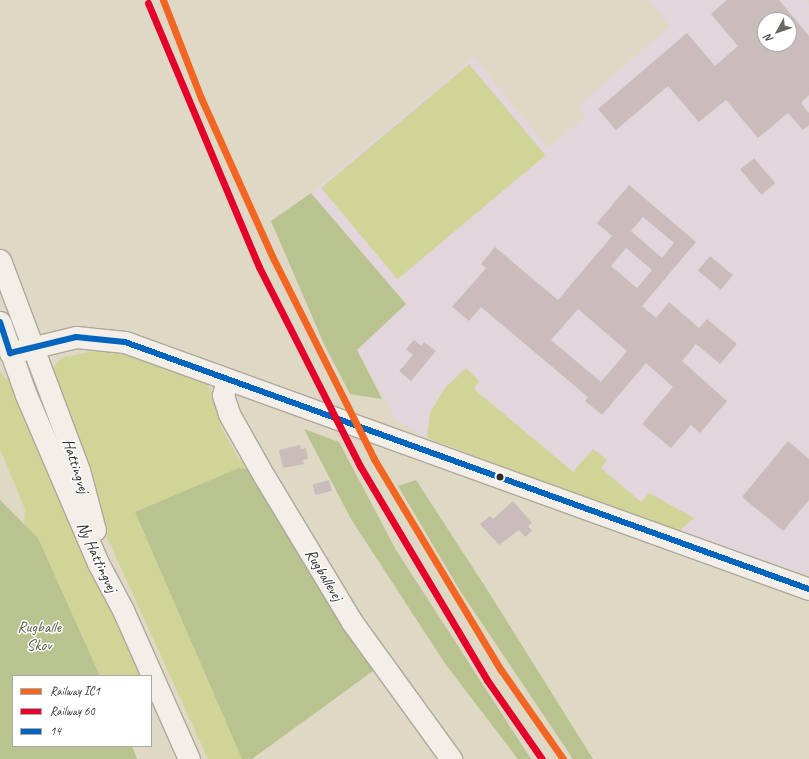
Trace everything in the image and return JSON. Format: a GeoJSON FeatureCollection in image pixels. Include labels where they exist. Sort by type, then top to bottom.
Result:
{"type":"FeatureCollection","features":[{"type":"Feature","properties":{"kind":"street","name":"Hattingvej"},"geometry":{"type":"LineString","coordinates":[[0,260],[31,346],[79,470],[123,610]]}},
{"type":"Feature","properties":{"kind":"street"},"geometry":{"type":"LineString","coordinates":[[0,293],[15,335],[20,342],[31,346]]}},
{"type":"Feature","properties":{"kind":"street"},"geometry":{"type":"LineString","coordinates":[[0,322],[10,353],[31,346],[76,337],[125,342],[809,589]]}},
{"type":"Feature","properties":{"kind":"street","name":"Ny Hattingvej"},"geometry":{"type":"LineString","coordinates":[[10,353],[95,556],[123,610],[152,675]]}},
{"type":"Feature","properties":{"kind":"street","name":"Rugballevej"},"geometry":{"type":"LineString","coordinates":[[227,379],[223,395],[229,414],[264,476],[352,622],[451,759]]}},
{"type":"Feature","properties":{"kind":"street","name":"Ny Hattingvej"},"geometry":{"type":"LineString","coordinates":[[152,675],[189,759]]}},
{"type":"Feature","properties":{"kind":"shaded area"},"geometry":{"type":"Polygon","coordinates":[[[648,0],[806,0],[809,4],[809,575],[678,532],[694,518],[641,503],[601,468],[593,449],[573,472],[473,388],[445,388],[430,413],[427,438],[397,421],[357,350],[311,193],[474,57],[548,148],[585,117],[577,107],[670,26],[648,0]]]}},
{"type":"Feature","properties":{"kind":"green space"},"geometry":{"type":"Polygon","coordinates":[[[469,64],[545,155],[398,279],[321,188],[469,64]]]}},
{"type":"Feature","properties":{"kind":"green space"},"geometry":{"type":"Polygon","coordinates":[[[311,193],[406,304],[357,350],[382,399],[350,394],[324,344],[271,221],[311,193]]]}},
{"type":"Feature","properties":{"kind":"green space"},"geometry":{"type":"Polygon","coordinates":[[[95,351],[121,353],[205,382],[217,398],[221,427],[239,459],[252,470],[239,469],[135,512],[242,759],[208,759],[106,535],[95,490],[52,368],[64,357],[95,351]]]}},
{"type":"Feature","properties":{"kind":"green space"},"geometry":{"type":"Polygon","coordinates":[[[466,368],[479,381],[474,389],[573,472],[593,449],[607,460],[601,468],[641,502],[649,493],[694,518],[678,532],[427,438],[430,413],[445,388],[466,368]]]}},
{"type":"Feature","properties":{"kind":"green space"},"geometry":{"type":"Polygon","coordinates":[[[0,372],[5,378],[11,378],[15,387],[12,389],[142,675],[100,675],[38,538],[24,524],[25,509],[0,449],[0,372]]]}},
{"type":"Feature","properties":{"kind":"green space"},"geometry":{"type":"Polygon","coordinates":[[[304,429],[339,442],[396,550],[531,759],[518,759],[446,665],[351,519],[304,429]]]}},
{"type":"Feature","properties":{"kind":"green space"},"geometry":{"type":"Polygon","coordinates":[[[239,468],[252,470],[373,671],[252,759],[242,759],[135,512],[239,468]]]}},
{"type":"Feature","properties":{"kind":"green space"},"geometry":{"type":"Polygon","coordinates":[[[416,480],[488,591],[593,759],[573,759],[461,592],[398,486],[416,480]]]}},
{"type":"Feature","properties":{"kind":"green space","name":"Rugballe Skov"},"geometry":{"type":"Polygon","coordinates":[[[0,500],[38,538],[100,675],[12,675],[12,747],[132,747],[137,759],[0,759],[0,500]]]}},
{"type":"Feature","properties":{"kind":"building"},"geometry":{"type":"Polygon","coordinates":[[[727,0],[779,0],[789,12],[757,12],[757,52],[797,52],[797,22],[809,36],[809,95],[801,103],[809,113],[809,125],[803,130],[788,113],[758,138],[726,100],[699,122],[668,86],[616,130],[598,109],[687,33],[715,66],[738,46],[711,14],[727,0]]]}},
{"type":"Feature","properties":{"kind":"building"},"geometry":{"type":"Polygon","coordinates":[[[754,158],[775,183],[761,195],[740,170],[754,158]]]}},
{"type":"Feature","properties":{"kind":"building"},"geometry":{"type":"Polygon","coordinates":[[[629,185],[696,242],[642,306],[656,318],[669,302],[699,328],[707,319],[737,344],[720,364],[696,344],[682,361],[727,401],[700,433],[691,425],[671,448],[642,424],[673,387],[646,363],[602,415],[585,401],[588,397],[481,307],[469,321],[452,307],[486,268],[481,264],[495,247],[558,300],[612,236],[597,223],[629,185]],[[643,217],[631,231],[662,258],[674,243],[643,217]],[[626,248],[611,266],[637,288],[652,270],[626,248]],[[578,309],[551,340],[601,382],[627,351],[578,309]]]}},
{"type":"Feature","properties":{"kind":"building"},"geometry":{"type":"Polygon","coordinates":[[[710,256],[733,275],[721,290],[698,271],[710,256]]]}},
{"type":"Feature","properties":{"kind":"building"},"geometry":{"type":"Polygon","coordinates":[[[414,340],[421,346],[424,342],[436,351],[411,381],[399,371],[413,355],[406,349],[414,340]]]}},
{"type":"Feature","properties":{"kind":"building"},"geometry":{"type":"Polygon","coordinates":[[[788,441],[809,459],[809,500],[783,531],[742,497],[788,441]]]}},
{"type":"Feature","properties":{"kind":"building"},"geometry":{"type":"Polygon","coordinates":[[[300,445],[301,449],[306,448],[308,459],[303,460],[304,464],[283,468],[279,450],[300,445]]]}},
{"type":"Feature","properties":{"kind":"building"},"geometry":{"type":"Polygon","coordinates":[[[329,480],[332,491],[315,495],[313,484],[329,480]]]}},
{"type":"Feature","properties":{"kind":"building"},"geometry":{"type":"Polygon","coordinates":[[[513,501],[532,523],[528,526],[532,531],[525,537],[519,530],[499,545],[480,524],[490,516],[493,519],[513,501]]]}},
{"type":"Feature","properties":{"kind":"rail line","name":"IC1"},"geometry":{"type":"LineString","coordinates":[[163,0],[201,98],[273,258],[374,459],[501,670],[563,759]]}},
{"type":"Feature","properties":{"kind":"rail line","name":"60"},"geometry":{"type":"LineString","coordinates":[[148,3],[259,267],[360,466],[487,680],[542,759]]}},
{"type":"Feature","properties":{"kind":"transit line","name":"14"},"geometry":{"type":"LineString","coordinates":[[0,322],[10,353],[76,337],[125,342],[809,589]]}}]}
